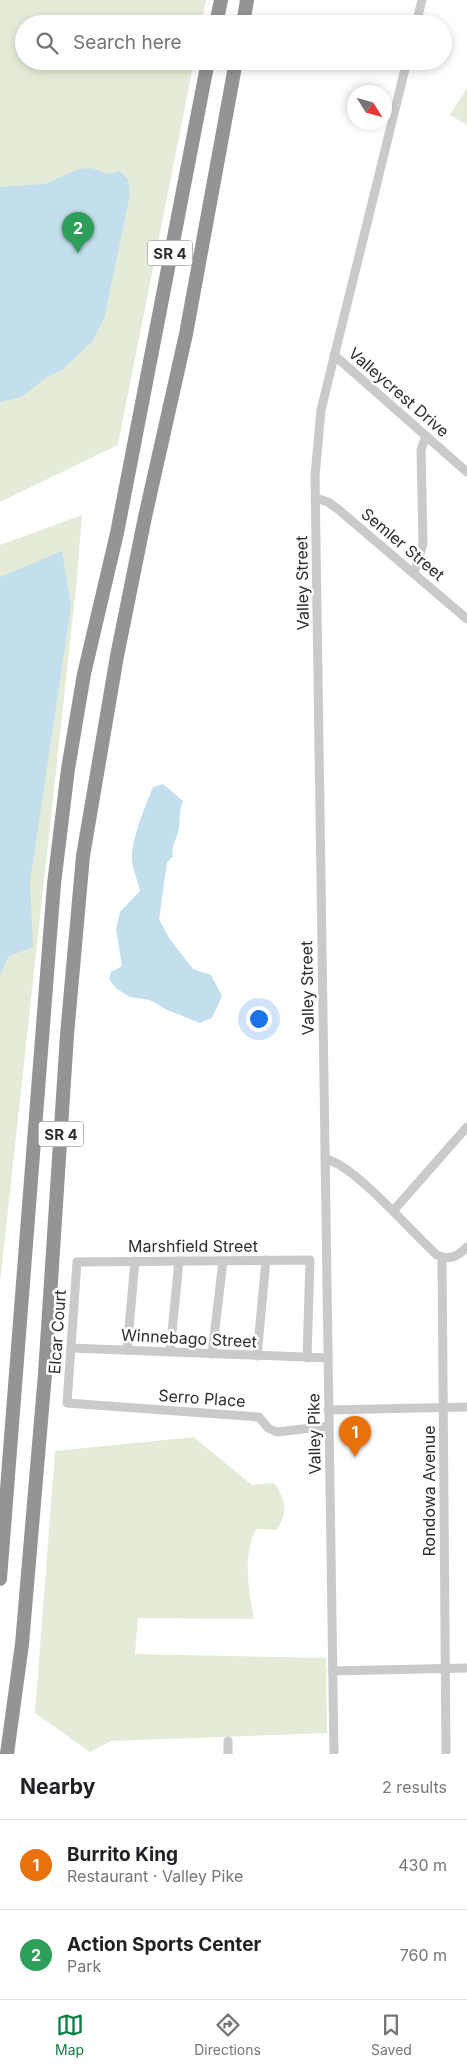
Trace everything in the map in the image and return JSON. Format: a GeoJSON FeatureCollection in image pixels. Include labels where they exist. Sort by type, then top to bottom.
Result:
{"type":"FeatureCollection","features":[{"type":"Feature","properties":{"kind":"highway"},"geometry":{"type":"LineString","coordinates":[[218,15],[221,0]]}},
{"type":"Feature","properties":{"kind":"highway"},"geometry":{"type":"LineString","coordinates":[[244,15],[247,0]]}},
{"type":"Feature","properties":{"kind":"highway","name":"SR 4"},"geometry":{"type":"LineString","coordinates":[[0,1579],[54,884],[68,769],[84,674],[117,532],[206,70]]}},
{"type":"Feature","properties":{"kind":"highway","name":"SR 4"},"geometry":{"type":"LineString","coordinates":[[7,1754],[22,1644],[46,1374],[67,1035],[83,856],[117,656],[147,508],[186,334],[234,70]]}},
{"type":"Feature","properties":{"kind":"street"},"geometry":{"type":"LineString","coordinates":[[418,15],[422,0]]}},
{"type":"Feature","properties":{"kind":"street","name":"Valley Street"},"geometry":{"type":"LineString","coordinates":[[324,1114],[316,498],[319,420],[405,70]]}},
{"type":"Feature","properties":{"kind":"street","name":"Valleycrest Drive"},"geometry":{"type":"LineString","coordinates":[[334,355],[467,472]]}},
{"type":"Feature","properties":{"kind":"street"},"geometry":{"type":"LineString","coordinates":[[414,573],[423,544],[420,458],[426,436]]}},
{"type":"Feature","properties":{"kind":"street","name":"Semler Street"},"geometry":{"type":"LineString","coordinates":[[316,498],[328,502],[339,510],[467,619]]}},
{"type":"Feature","properties":{"kind":"street","name":"Valley Pike"},"geometry":{"type":"LineString","coordinates":[[324,1114],[334,1754]]}},
{"type":"Feature","properties":{"kind":"street"},"geometry":{"type":"LineString","coordinates":[[393,1211],[467,1127]]}},
{"type":"Feature","properties":{"kind":"street"},"geometry":{"type":"LineString","coordinates":[[325,1159],[337,1162],[393,1211],[432,1250],[442,1257],[455,1256],[467,1246]]}},
{"type":"Feature","properties":{"kind":"street","name":"Rondowa Avenue"},"geometry":{"type":"LineString","coordinates":[[442,1257],[446,1754]]}},
{"type":"Feature","properties":{"kind":"street"},"geometry":{"type":"LineString","coordinates":[[212,1354],[223,1260]]}},
{"type":"Feature","properties":{"kind":"street"},"geometry":{"type":"LineString","coordinates":[[257,1356],[266,1260]]}},
{"type":"Feature","properties":{"kind":"street","name":"Marshfield Street"},"geometry":{"type":"LineString","coordinates":[[77,1262],[310,1260],[307,1358]]}},
{"type":"Feature","properties":{"kind":"street"},"geometry":{"type":"LineString","coordinates":[[127,1350],[135,1261]]}},
{"type":"Feature","properties":{"kind":"street"},"geometry":{"type":"LineString","coordinates":[[170,1352],[179,1261]]}},
{"type":"Feature","properties":{"kind":"street","name":"Elcar Court"},"geometry":{"type":"LineString","coordinates":[[67,1404],[77,1262]]}},
{"type":"Feature","properties":{"kind":"street","name":"Winnebago Street"},"geometry":{"type":"LineString","coordinates":[[71,1348],[328,1358]]}},
{"type":"Feature","properties":{"kind":"street","name":"Serro Place"},"geometry":{"type":"LineString","coordinates":[[67,1404],[259,1417],[268,1428],[277,1432],[329,1426]]}},
{"type":"Feature","properties":{"kind":"street"},"geometry":{"type":"LineString","coordinates":[[328,1410],[467,1407]]}},
{"type":"Feature","properties":{"kind":"street"},"geometry":{"type":"LineString","coordinates":[[332,1671],[467,1668]]}},
{"type":"Feature","properties":{"kind":"street"},"geometry":{"type":"LineString","coordinates":[[228,1741],[228,1754]]}},
{"type":"Feature","properties":{"kind":"green space"},"geometry":{"type":"Polygon","coordinates":[[[0,0],[206,0],[203,15],[15,15],[15,70],[192,70],[118,445],[0,502],[0,0]]]}},
{"type":"Feature","properties":{"kind":"green space"},"geometry":{"type":"Polygon","coordinates":[[[467,88],[467,125],[450,115],[467,88]]]}},
{"type":"Feature","properties":{"kind":"green space"},"geometry":{"type":"Polygon","coordinates":[[[82,515],[77,579],[0,1283],[0,545],[82,515]]]}},
{"type":"Feature","properties":{"kind":"green space"},"geometry":{"type":"Polygon","coordinates":[[[194,1437],[252,1485],[274,1483],[283,1501],[283,1518],[276,1530],[256,1529],[252,1540],[249,1551],[248,1574],[254,1619],[138,1618],[135,1654],[326,1658],[327,1733],[111,1741],[90,1752],[35,1713],[55,1451],[194,1437]]]}},
{"type":"Feature","properties":{"kind":"water"},"geometry":{"type":"Polygon","coordinates":[[[92,168],[107,174],[119,171],[128,179],[130,195],[104,319],[92,342],[62,370],[47,377],[21,397],[0,402],[0,187],[45,184],[79,169],[92,168]]]}},
{"type":"Feature","properties":{"kind":"water"},"geometry":{"type":"Polygon","coordinates":[[[62,551],[71,606],[30,882],[33,947],[9,956],[0,975],[0,577],[62,551]]]}},
{"type":"Feature","properties":{"kind":"water"},"geometry":{"type":"Polygon","coordinates":[[[163,784],[183,801],[173,856],[167,863],[159,919],[169,938],[193,969],[211,975],[222,996],[212,1018],[200,1023],[167,1010],[150,1000],[130,997],[117,989],[109,979],[111,972],[122,966],[116,929],[120,912],[140,891],[133,868],[133,844],[153,787],[163,784]]]}},
{"type":"Feature","properties":{"kind":"place","name":"Action Sports Center"},"geometry":{"type":"Point","coordinates":[78,253]}},
{"type":"Feature","properties":{"kind":"place","name":"Burrito King"},"geometry":{"type":"Point","coordinates":[355,1457]}}]}
